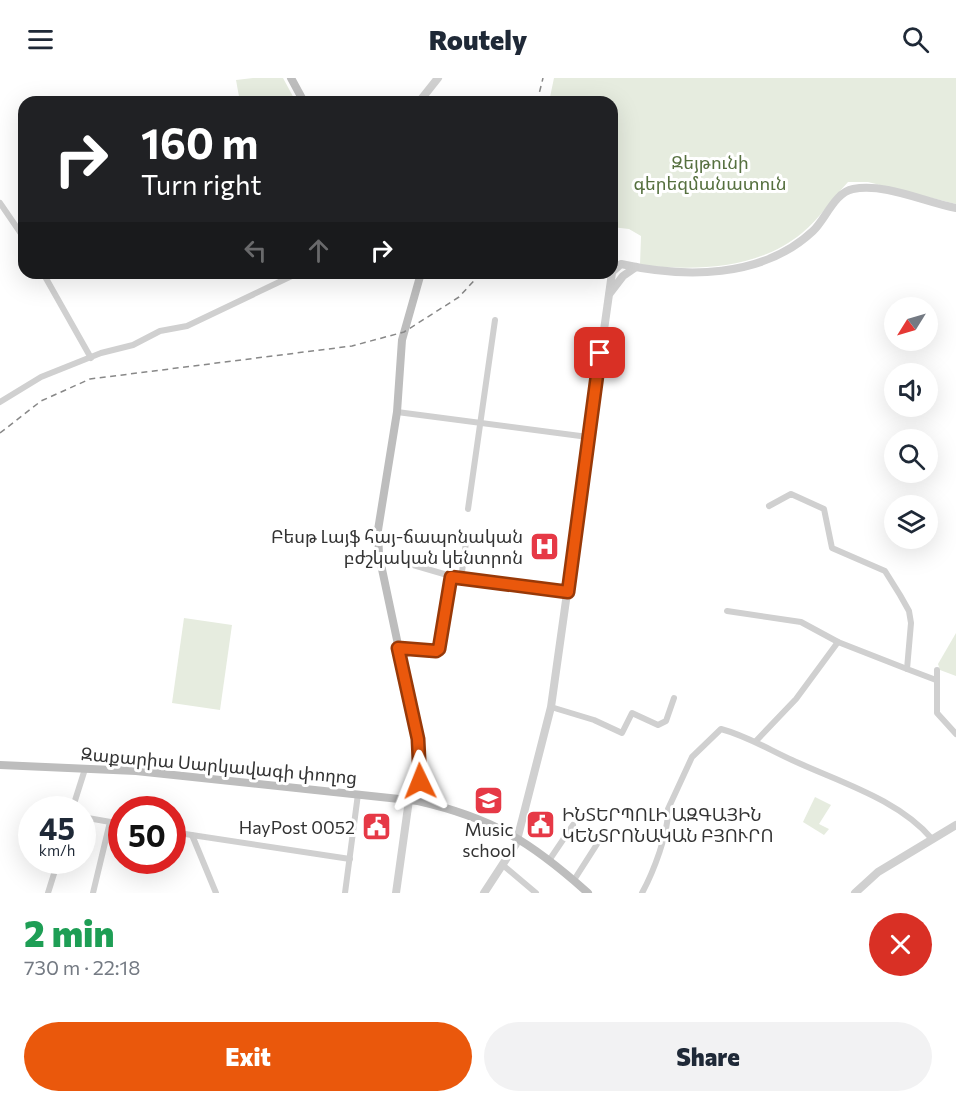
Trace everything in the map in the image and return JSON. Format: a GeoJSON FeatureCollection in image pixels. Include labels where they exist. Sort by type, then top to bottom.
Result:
{"type":"FeatureCollection","features":[{"type":"Feature","properties":{"kind":"main road"},"geometry":{"type":"LineString","coordinates":[[291,78],[301,96]]}},
{"type":"Feature","properties":{"kind":"main road"},"geometry":{"type":"LineString","coordinates":[[414,800],[418,739],[379,555],[378,530],[397,412],[404,332],[419,279]]}},
{"type":"Feature","properties":{"kind":"main road","name":"Զաքարիա Սարկավագի փողոց"},"geometry":{"type":"LineString","coordinates":[[0,765],[136,771],[414,800],[455,809],[518,837],[550,860],[588,893]]}},
{"type":"Feature","properties":{"kind":"street"},"geometry":{"type":"LineString","coordinates":[[423,96],[438,78]]}},
{"type":"Feature","properties":{"kind":"street"},"geometry":{"type":"LineString","coordinates":[[618,267],[621,264],[672,273],[710,272],[737,268],[789,250],[813,231],[839,198],[850,189],[877,189],[956,208]]}},
{"type":"Feature","properties":{"kind":"street"},"geometry":{"type":"LineString","coordinates":[[0,203],[18,229]]}},
{"type":"Feature","properties":{"kind":"street"},"geometry":{"type":"LineString","coordinates":[[610,293],[623,276],[636,267]]}},
{"type":"Feature","properties":{"kind":"street"},"geometry":{"type":"LineString","coordinates":[[46,279],[91,358]]}},
{"type":"Feature","properties":{"kind":"street"},"geometry":{"type":"LineString","coordinates":[[0,402],[41,377],[112,349],[133,345],[160,331],[187,326],[285,279]]}},
{"type":"Feature","properties":{"kind":"street"},"geometry":{"type":"LineString","coordinates":[[484,893],[504,866],[518,837],[551,707],[611,279]]}},
{"type":"Feature","properties":{"kind":"street"},"geometry":{"type":"LineString","coordinates":[[468,509],[495,320]]}},
{"type":"Feature","properties":{"kind":"street"},"geometry":{"type":"LineString","coordinates":[[397,412],[588,437]]}},
{"type":"Feature","properties":{"kind":"street"},"geometry":{"type":"LineString","coordinates":[[769,506],[791,494],[824,509],[832,548],[885,571],[909,611],[911,635],[907,669]]}},
{"type":"Feature","properties":{"kind":"street"},"geometry":{"type":"LineString","coordinates":[[461,579],[467,535]]}},
{"type":"Feature","properties":{"kind":"street"},"geometry":{"type":"LineString","coordinates":[[379,555],[461,579],[568,592]]}},
{"type":"Feature","properties":{"kind":"street"},"geometry":{"type":"LineString","coordinates":[[398,648],[436,651],[439,649],[451,577]]}},
{"type":"Feature","properties":{"kind":"street"},"geometry":{"type":"LineString","coordinates":[[728,611],[801,622],[838,642],[936,680]]}},
{"type":"Feature","properties":{"kind":"street"},"geometry":{"type":"LineString","coordinates":[[756,741],[796,699],[838,642]]}},
{"type":"Feature","properties":{"kind":"street"},"geometry":{"type":"LineString","coordinates":[[937,670],[937,713],[956,734]]}},
{"type":"Feature","properties":{"kind":"street"},"geometry":{"type":"LineString","coordinates":[[551,707],[594,720],[622,734],[632,713],[658,725],[666,721],[674,698]]}},
{"type":"Feature","properties":{"kind":"street"},"geometry":{"type":"LineString","coordinates":[[642,893],[668,818],[668,809],[692,757],[721,729],[756,741],[787,758],[892,806],[917,822],[932,839]]}},
{"type":"Feature","properties":{"kind":"street"},"geometry":{"type":"LineString","coordinates":[[76,796],[85,769]]}},
{"type":"Feature","properties":{"kind":"street"},"geometry":{"type":"LineString","coordinates":[[345,893],[358,794]]}},
{"type":"Feature","properties":{"kind":"street"},"geometry":{"type":"LineString","coordinates":[[396,893],[414,800]]}},
{"type":"Feature","properties":{"kind":"street"},"geometry":{"type":"LineString","coordinates":[[550,860],[573,825]]}},
{"type":"Feature","properties":{"kind":"street"},"geometry":{"type":"LineString","coordinates":[[856,893],[878,872],[956,826]]}},
{"type":"Feature","properties":{"kind":"street"},"geometry":{"type":"LineString","coordinates":[[856,893],[906,857],[956,826]]}},
{"type":"Feature","properties":{"kind":"street"},"geometry":{"type":"LineString","coordinates":[[93,893],[108,830]]}},
{"type":"Feature","properties":{"kind":"street"},"geometry":{"type":"LineString","coordinates":[[186,834],[350,860]]}},
{"type":"Feature","properties":{"kind":"street"},"geometry":{"type":"LineString","coordinates":[[192,835],[216,893]]}},
{"type":"Feature","properties":{"kind":"street"},"geometry":{"type":"LineString","coordinates":[[574,880],[599,841]]}},
{"type":"Feature","properties":{"kind":"street"},"geometry":{"type":"LineString","coordinates":[[504,866],[536,893]]}},
{"type":"Feature","properties":{"kind":"street"},"geometry":{"type":"LineString","coordinates":[[48,893],[54,874]]}},
{"type":"Feature","properties":{"kind":"green space"},"geometry":{"type":"Polygon","coordinates":[[[283,78],[293,96],[239,96],[236,80],[283,78]]]}},
{"type":"Feature","properties":{"kind":"green space","name":"Զեյթունի գերեզմանատուն"},"geometry":{"type":"Polygon","coordinates":[[[554,78],[956,78],[956,204],[868,182],[848,182],[802,233],[765,254],[745,261],[704,267],[640,265],[641,236],[629,229],[618,228],[618,96],[550,96],[554,78]]]}},
{"type":"Feature","properties":{"kind":"green space"},"geometry":{"type":"Polygon","coordinates":[[[184,618],[232,625],[220,710],[172,703],[184,618]]]}},
{"type":"Feature","properties":{"kind":"green space"},"geometry":{"type":"Polygon","coordinates":[[[956,633],[956,676],[940,670],[938,664],[956,633]]]}},
{"type":"Feature","properties":{"kind":"green space"},"geometry":{"type":"Polygon","coordinates":[[[815,797],[831,805],[819,824],[829,829],[824,835],[803,822],[815,797]]]}},
{"type":"Feature","properties":{"kind":"railway"},"geometry":{"type":"LineString","coordinates":[[538,96],[543,78]]}},
{"type":"Feature","properties":{"kind":"railway"},"geometry":{"type":"LineString","coordinates":[[0,433],[41,401],[90,379],[352,346],[404,332],[459,297],[476,279]]}},
{"type":"Feature","properties":{"kind":"place","name":"Բեսթ Լայֆ հայ-ճապոնական բժշկական կենտրոն"},"geometry":{"type":"Point","coordinates":[544,546]}},
{"type":"Feature","properties":{"kind":"place","name":"Music school"},"geometry":{"type":"Point","coordinates":[489,800]}},
{"type":"Feature","properties":{"kind":"place","name":"ԻՆՏԵՐՊՈԼԻ ԱԶԳԱՅԻՆ ԿԵՆՏՐՈՆԱԿԱՆ ԲՅՈՒՐՈ"},"geometry":{"type":"Point","coordinates":[541,824]}},
{"type":"Feature","properties":{"kind":"place","name":"HayPost 0052"},"geometry":{"type":"Point","coordinates":[376,827]}},
{"type":"Feature","properties":{"kind":"route"},"geometry":{"type":"LineString","coordinates":[[420,781],[418,739],[410,694],[398,648],[438,651],[451,577],[568,592],[600,353]]}}]}
